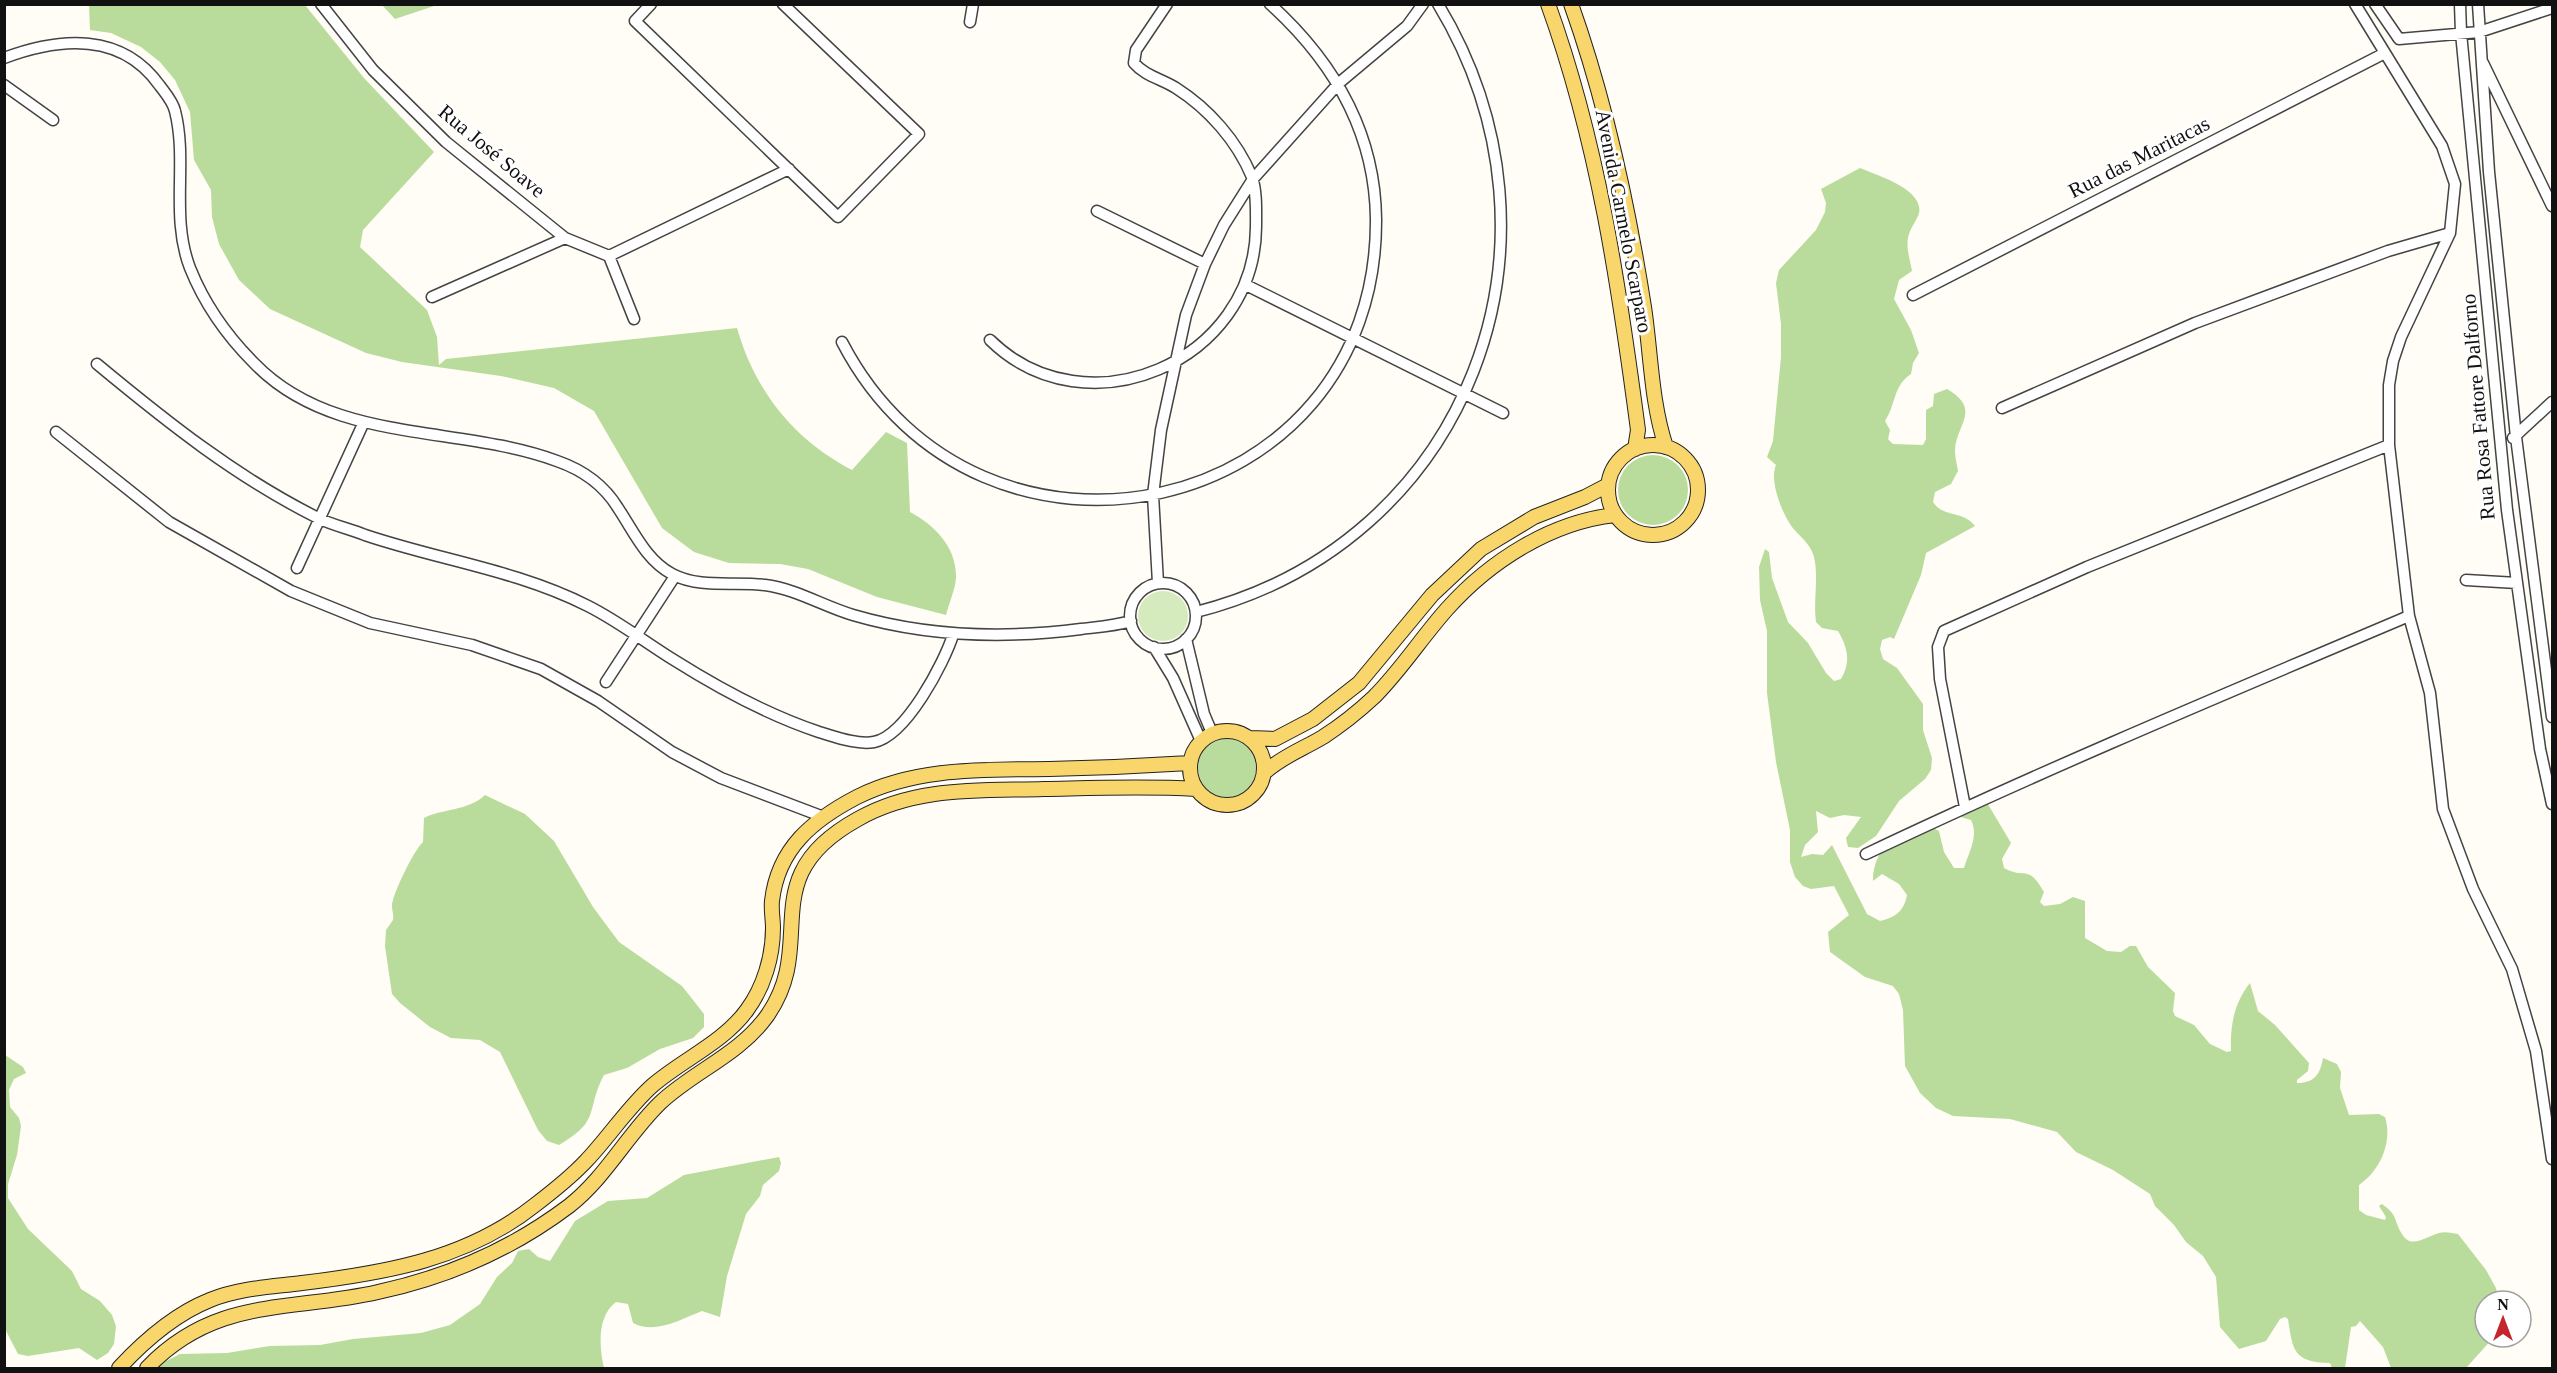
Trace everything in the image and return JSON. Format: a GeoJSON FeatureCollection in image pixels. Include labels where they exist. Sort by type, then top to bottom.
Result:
{"type":"FeatureCollection","features":[{"type":"Feature","properties":{"kind":"main road","name":"Avenida Carmelo Scarparo"},"geometry":{"type":"LineString","coordinates":[[1548,4],[1569,66],[1596,168],[1620,290],[1638,430],[1635,449]]}},
{"type":"Feature","properties":{"kind":"main road","name":"Avenida Carmelo Scarparo"},"geometry":{"type":"LineString","coordinates":[[1571,4],[1587,48],[1617,164],[1644,305],[1659,425],[1666,447]]}},
{"type":"Feature","properties":{"kind":"main road"},"geometry":{"type":"LineString","coordinates":[[1650,445],[1666,447],[1680,454],[1691,465],[1697,479],[1698,495],[1689,516],[1671,531],[1656,535],[1640,533],[1626,526],[1615,514],[1609,500],[1608,485],[1613,470],[1622,457],[1635,449],[1650,445]]}},
{"type":"Feature","properties":{"kind":"main road"},"geometry":{"type":"LineString","coordinates":[[1608,485],[1585,497],[1534,517],[1481,549],[1432,595],[1359,683],[1313,719],[1275,739],[1250,738],[1238,732],[1225,730],[1207,737],[1194,751],[1190,764],[1191,777],[1196,789],[1205,798],[1217,804],[1230,805],[1242,802],[1253,795],[1261,784],[1265,772],[1278,760],[1324,736],[1373,698],[1448,608],[1493,566],[1543,535],[1590,517],[1615,514]]}},
{"type":"Feature","properties":{"kind":"main road"},"geometry":{"type":"LineString","coordinates":[[1250,738],[1261,753],[1265,772]]}},
{"type":"Feature","properties":{"kind":"main road"},"geometry":{"type":"LineString","coordinates":[[119,1368],[138,1348],[165,1326],[210,1300],[251,1289],[407,1268],[452,1253],[494,1233],[533,1207],[584,1163],[649,1089],[675,1067],[715,1041],[747,1011],[767,974],[774,931],[772,902],[780,869],[797,840],[822,816],[861,795],[896,782],[937,772],[1190,764]]}},
{"type":"Feature","properties":{"kind":"main road"},"geometry":{"type":"LineString","coordinates":[[147,1368],[187,1335],[246,1311],[374,1293],[457,1269],[497,1252],[572,1204],[607,1169],[633,1132],[660,1103],[688,1078],[734,1051],[766,1017],[777,1000],[789,958],[791,914],[798,878],[818,848],[856,819],[904,799],[962,790],[1196,789]]}},
{"type":"Feature","properties":{"kind":"street","name":"Rua José Soave"},"geometry":{"type":"LineString","coordinates":[[321,4],[373,70],[446,142],[566,238],[609,256]]}},
{"type":"Feature","properties":{"kind":"street"},"geometry":{"type":"LineString","coordinates":[[651,4],[635,21],[838,216],[919,134],[783,4]]}},
{"type":"Feature","properties":{"kind":"street"},"geometry":{"type":"LineString","coordinates":[[970,22],[973,4]]}},
{"type":"Feature","properties":{"kind":"street"},"geometry":{"type":"LineString","coordinates":[[990,340],[1005,354],[1023,365],[1064,378],[1107,381],[1128,378],[1173,365],[1191,354],[1211,336],[1246,285],[1254,262],[1256,233],[1252,179],[1239,152],[1213,119],[1190,98],[1139,69],[1134,63],[1136,50],[1167,4]]}},
{"type":"Feature","properties":{"kind":"street"},"geometry":{"type":"LineString","coordinates":[[842,342],[859,376],[882,405],[908,431],[938,454],[970,472],[1031,493],[1077,501],[1114,501],[1185,487],[1226,471],[1291,425],[1315,399],[1335,371],[1353,338],[1372,272],[1375,206],[1372,172],[1364,139],[1339,83],[1314,48],[1270,4]]}},
{"type":"Feature","properties":{"kind":"street"},"geometry":{"type":"LineString","coordinates":[[1158,583],[1153,495],[1161,430],[1173,365],[1186,315],[1205,264],[1224,225],[1252,179],[1339,83],[1407,26],[1423,4]]}},
{"type":"Feature","properties":{"kind":"street"},"geometry":{"type":"LineString","coordinates":[[1196,612],[1225,605],[1275,586],[1309,568],[1349,540],[1405,487],[1426,459],[1463,394],[1486,333],[1495,292],[1501,248],[1501,206],[1497,159],[1486,112],[1471,69],[1438,4]]}},
{"type":"Feature","properties":{"kind":"street"},"geometry":{"type":"LineString","coordinates":[[2355,4],[2383,54],[2442,146],[2452,170],[2454,206],[2450,233],[2401,337],[2393,361],[2388,414],[2389,446],[2409,616],[2430,693],[2443,808],[2473,889],[2512,969],[2536,1051],[2553,1160]]}},
{"type":"Feature","properties":{"kind":"street"},"geometry":{"type":"LineString","coordinates":[[2376,4],[2399,39],[2479,32],[2553,8]]}},
{"type":"Feature","properties":{"kind":"street","name":"Rua Rosa Fattore Dalforno"},"geometry":{"type":"LineString","coordinates":[[2460,4],[2500,441],[2540,749],[2553,804]]}},
{"type":"Feature","properties":{"kind":"street","name":"Rua Rosa Fattore Dalforno"},"geometry":{"type":"LineString","coordinates":[[2478,4],[2489,172],[2516,437],[2548,646],[2553,717]]}},
{"type":"Feature","properties":{"kind":"street"},"geometry":{"type":"LineString","coordinates":[[4,58],[47,44],[90,43],[121,51],[151,72],[174,106],[179,137],[178,208],[189,266],[219,323],[256,366],[300,399],[363,424],[525,449],[583,472],[601,487],[618,507],[647,552],[675,576],[711,583],[764,584],[785,589],[848,614],[886,624],[953,634],[1055,633],[1131,621]]}},
{"type":"Feature","properties":{"kind":"street","name":"Rua das Maritacas"},"geometry":{"type":"LineString","coordinates":[[1913,295],[2383,54]]}},
{"type":"Feature","properties":{"kind":"street"},"geometry":{"type":"LineString","coordinates":[[2481,57],[2553,206]]}},
{"type":"Feature","properties":{"kind":"street"},"geometry":{"type":"LineString","coordinates":[[4,85],[53,120]]}},
{"type":"Feature","properties":{"kind":"street"},"geometry":{"type":"LineString","coordinates":[[634,319],[609,256],[789,169]]}},
{"type":"Feature","properties":{"kind":"street"},"geometry":{"type":"LineString","coordinates":[[2475,173],[2489,172]]}},
{"type":"Feature","properties":{"kind":"street"},"geometry":{"type":"LineString","coordinates":[[1097,212],[1205,264]]}},
{"type":"Feature","properties":{"kind":"street"},"geometry":{"type":"LineString","coordinates":[[2002,408],[2195,323],[2388,251],[2450,233]]}},
{"type":"Feature","properties":{"kind":"street"},"geometry":{"type":"LineString","coordinates":[[432,297],[566,238]]}},
{"type":"Feature","properties":{"kind":"street"},"geometry":{"type":"LineString","coordinates":[[1246,285],[1503,413]]}},
{"type":"Feature","properties":{"kind":"street"},"geometry":{"type":"LineString","coordinates":[[97,363],[152,410],[238,473],[320,519],[430,555],[512,575],[588,606],[728,693],[797,724],[837,737],[872,743],[893,732],[908,715],[931,681],[953,634]]}},
{"type":"Feature","properties":{"kind":"street"},"geometry":{"type":"LineString","coordinates":[[2500,441],[2516,437],[2553,402]]}},
{"type":"Feature","properties":{"kind":"street"},"geometry":{"type":"LineString","coordinates":[[297,568],[363,424]]}},
{"type":"Feature","properties":{"kind":"street"},"geometry":{"type":"LineString","coordinates":[[56,432],[169,522],[291,591],[369,622],[472,645],[541,669],[598,701],[672,752],[721,778],[822,816]]}},
{"type":"Feature","properties":{"kind":"street"},"geometry":{"type":"LineString","coordinates":[[1965,807],[1940,679],[1938,647],[1944,631],[2097,562],[2389,446]]}},
{"type":"Feature","properties":{"kind":"street"},"geometry":{"type":"LineString","coordinates":[[606,681],[675,576]]}},
{"type":"Feature","properties":{"kind":"street"},"geometry":{"type":"LineString","coordinates":[[2466,580],[2517,583]]}},
{"type":"Feature","properties":{"kind":"street"},"geometry":{"type":"LineString","coordinates":[[1154,647],[1168,648],[1186,639],[1194,627],[1196,612],[1186,592],[1173,585],[1158,583],[1139,594],[1132,607],[1131,621],[1137,635],[1154,647],[1207,737]]}},
{"type":"Feature","properties":{"kind":"street"},"geometry":{"type":"LineString","coordinates":[[1866,854],[1965,807],[2409,616]]}},
{"type":"Feature","properties":{"kind":"street"},"geometry":{"type":"LineString","coordinates":[[1186,639],[1204,714],[1207,737]]}},
{"type":"Feature","properties":{"kind":"street"},"geometry":{"type":"LineString","coordinates":[[2525,641],[2548,646]]}},
{"type":"Feature","properties":{"kind":"green space"},"geometry":{"type":"Polygon","coordinates":[[[89,5],[305,5],[364,78],[434,152],[363,230],[360,247],[427,310],[437,337],[439,365],[446,359],[737,328],[754,373],[766,393],[795,428],[831,458],[852,470],[886,432],[907,443],[910,512],[936,531],[953,557],[956,578],[946,615],[877,597],[808,569],[780,564],[729,563],[694,552],[662,528],[594,411],[554,388],[501,376],[402,362],[366,353],[270,309],[239,280],[219,244],[212,217],[211,190],[194,160],[190,112],[175,80],[160,62],[141,47],[111,33],[90,30],[89,5]]]}},
{"type":"Feature","properties":{"kind":"green space"},"geometry":{"type":"Polygon","coordinates":[[[382,5],[437,5],[395,19],[382,5]]]}},
{"type":"Feature","properties":{"kind":"green space"},"geometry":{"type":"Polygon","coordinates":[[[1860,168],[1907,190],[1919,204],[1919,213],[1908,239],[1912,271],[1899,280],[1894,299],[1911,330],[1919,353],[1913,363],[1911,374],[1898,390],[1885,421],[1890,430],[1888,439],[1893,444],[1923,445],[1926,439],[1926,410],[1933,406],[1934,394],[1947,389],[1958,397],[1965,411],[1956,442],[1955,454],[1958,471],[1951,484],[1935,492],[1933,502],[1942,510],[1965,518],[1975,526],[1926,553],[1921,575],[1894,639],[1890,637],[1882,640],[1880,649],[1883,659],[1897,668],[1923,704],[1923,730],[1932,758],[1931,770],[1925,779],[1899,801],[1876,836],[1858,848],[1848,847],[1846,838],[1861,817],[1844,815],[1830,818],[1816,811],[1818,832],[1805,845],[1801,857],[1812,854],[1823,855],[1832,845],[1867,914],[1880,921],[1895,915],[1906,901],[1907,895],[1899,884],[1882,874],[1873,881],[1878,857],[1885,846],[1903,830],[1915,826],[1927,826],[1939,831],[1944,852],[1954,868],[1964,868],[1974,832],[1971,820],[1957,816],[1986,801],[2011,843],[2002,859],[2004,868],[2034,878],[2044,892],[2040,902],[2044,906],[2060,904],[2073,897],[2085,901],[2085,938],[2107,951],[2121,952],[2130,946],[2136,946],[2148,967],[2175,993],[2173,1011],[2175,1016],[2194,1025],[2210,1044],[2227,1052],[2231,1051],[2234,1015],[2250,983],[2258,1011],[2275,1025],[2309,1063],[2308,1071],[2297,1080],[2297,1083],[2303,1083],[2316,1076],[2323,1058],[2337,1064],[2341,1072],[2340,1088],[2349,1115],[2379,1114],[2385,1117],[2386,1146],[2379,1164],[2359,1185],[2359,1210],[2366,1215],[2385,1220],[2386,1217],[2379,1206],[2382,1204],[2391,1212],[2406,1239],[2414,1242],[2441,1232],[2458,1234],[2486,1270],[2496,1289],[2473,1289],[2473,1349],[2483,1349],[2466,1368],[2391,1368],[2383,1347],[2360,1321],[2356,1326],[2351,1327],[2345,1368],[2332,1368],[2330,1363],[2309,1360],[2297,1353],[2288,1319],[2285,1317],[2280,1319],[2266,1341],[2239,1349],[2220,1327],[2216,1277],[2203,1256],[2186,1242],[2174,1225],[2155,1206],[2150,1194],[2113,1170],[2076,1152],[2057,1132],[2010,1119],[1953,1116],[1936,1108],[1920,1093],[1905,1066],[1903,1010],[1899,994],[1893,986],[1865,977],[1830,952],[1828,932],[1849,915],[1834,886],[1811,889],[1803,886],[1795,877],[1790,862],[1790,830],[1776,762],[1767,693],[1767,631],[1760,600],[1759,567],[1765,549],[1769,552],[1772,578],[1788,622],[1808,643],[1826,673],[1834,681],[1841,679],[1847,661],[1844,643],[1838,631],[1822,628],[1816,622],[1814,557],[1784,514],[1775,488],[1776,465],[1767,457],[1773,441],[1781,357],[1781,324],[1776,283],[1779,270],[1816,230],[1825,212],[1826,203],[1821,189],[1860,168]]]}},
{"type":"Feature","properties":{"kind":"green space"},"geometry":{"type":"Polygon","coordinates":[[[1653,455],[1666,458],[1678,465],[1685,477],[1688,490],[1685,503],[1678,515],[1666,522],[1653,525],[1640,522],[1628,515],[1621,503],[1618,490],[1621,477],[1628,465],[1640,458],[1653,455]]]}},
{"type":"Feature","properties":{"kind":"green space"},"geometry":{"type":"Polygon","coordinates":[[[1168,591],[1181,598],[1187,606],[1187,626],[1181,634],[1173,640],[1158,641],[1145,634],[1139,626],[1138,611],[1145,598],[1153,592],[1168,591]]]}},
{"type":"Feature","properties":{"kind":"green space"},"geometry":{"type":"Polygon","coordinates":[[[1227,739],[1238,741],[1251,752],[1256,768],[1254,779],[1243,792],[1227,797],[1216,795],[1203,784],[1198,768],[1200,757],[1211,744],[1227,739]]]}},
{"type":"Feature","properties":{"kind":"green space"},"geometry":{"type":"Polygon","coordinates":[[[485,795],[525,814],[554,841],[593,907],[619,942],[682,986],[704,1014],[704,1027],[693,1038],[660,1049],[627,1068],[604,1075],[582,1129],[559,1145],[547,1141],[538,1130],[500,1052],[480,1040],[451,1038],[430,1027],[392,994],[385,946],[386,930],[393,920],[392,906],[399,883],[423,842],[424,818],[471,804],[485,795]]]}},
{"type":"Feature","properties":{"kind":"green space"},"geometry":{"type":"Polygon","coordinates":[[[5,1055],[23,1067],[26,1073],[14,1079],[9,1090],[10,1107],[19,1118],[21,1126],[17,1155],[8,1184],[8,1198],[28,1229],[72,1271],[81,1289],[100,1301],[112,1315],[116,1326],[114,1344],[108,1353],[97,1360],[79,1348],[28,1356],[18,1354],[5,1329],[5,1055]]]}},
{"type":"Feature","properties":{"kind":"green space"},"geometry":{"type":"Polygon","coordinates":[[[779,1157],[781,1163],[779,1171],[763,1185],[760,1196],[746,1214],[727,1276],[720,1317],[702,1311],[659,1327],[641,1326],[633,1323],[628,1304],[616,1302],[605,1315],[601,1332],[604,1368],[152,1368],[180,1354],[227,1353],[270,1346],[320,1345],[353,1339],[421,1333],[450,1325],[480,1304],[497,1277],[512,1263],[518,1251],[529,1249],[538,1257],[550,1261],[575,1221],[608,1201],[647,1198],[684,1175],[779,1157]]]}}]}
